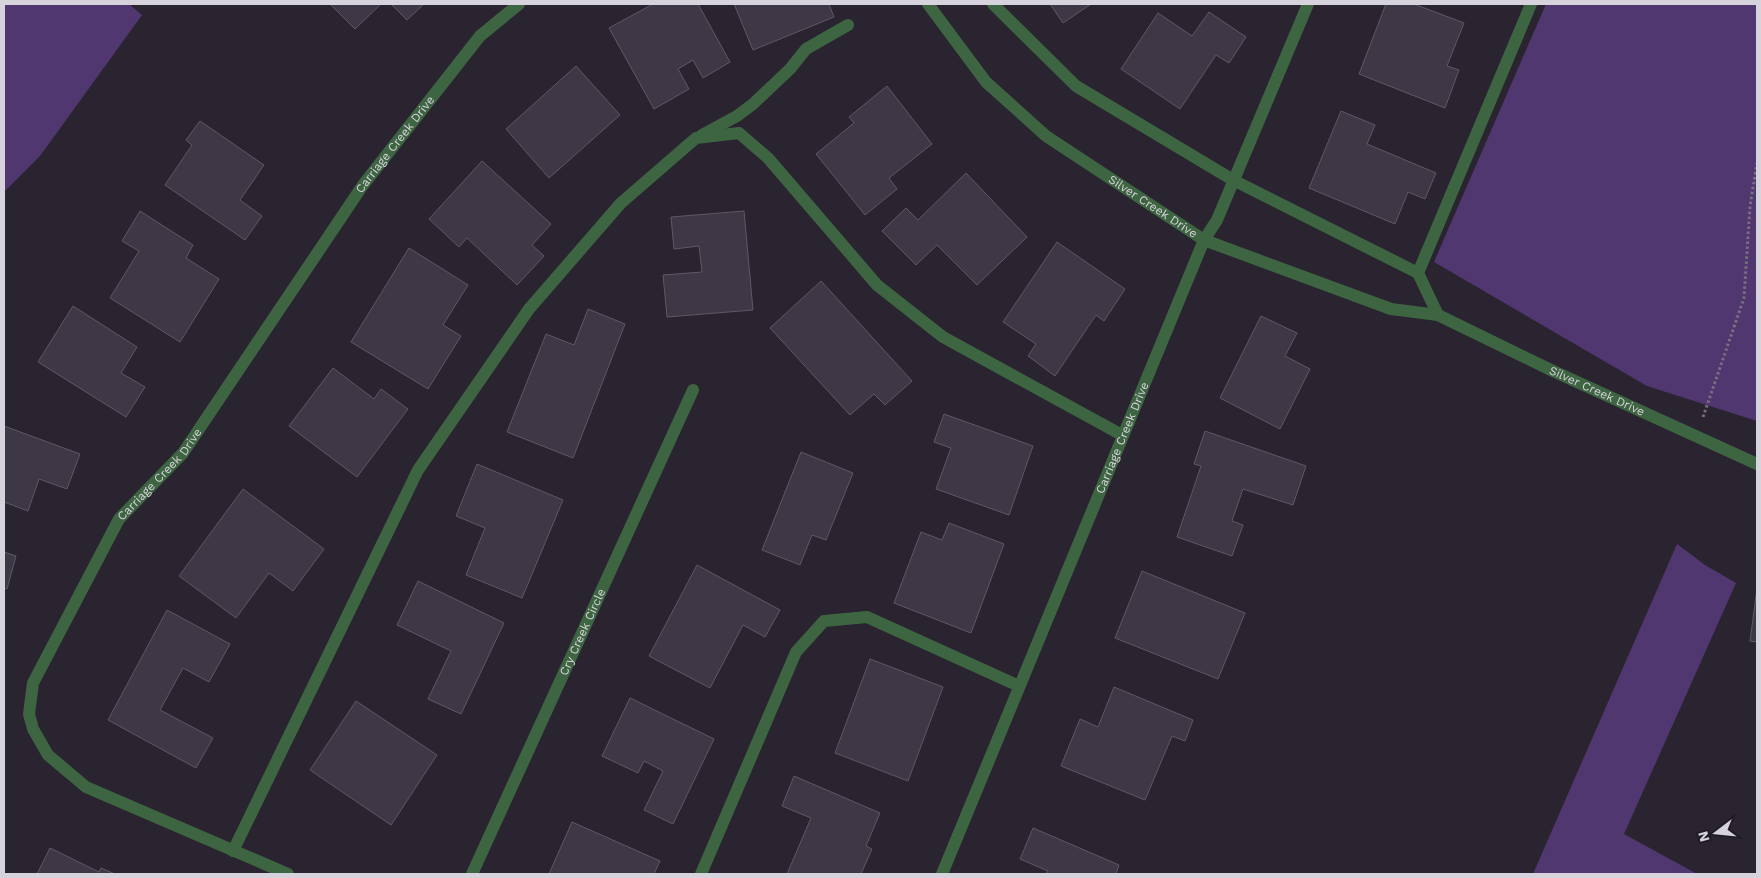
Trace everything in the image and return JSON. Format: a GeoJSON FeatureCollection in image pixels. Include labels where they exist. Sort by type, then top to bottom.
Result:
{"type":"FeatureCollection","features":[{"type":"Feature","properties":{"kind":"street","name":"Carriage Creek Drive"},"geometry":{"type":"LineString","coordinates":[[288,874],[86,787],[48,755],[33,729],[29,714],[33,683],[119,519],[183,452],[363,185],[480,36],[519,4]]}},
{"type":"Feature","properties":{"kind":"street","name":"Silver Creek Drive"},"geometry":{"type":"LineString","coordinates":[[928,4],[986,82],[1046,136],[1204,240],[1391,309],[1438,315],[1552,371],[1757,464]]}},
{"type":"Feature","properties":{"kind":"street"},"geometry":{"type":"LineString","coordinates":[[993,4],[1076,86],[1233,180],[1418,273],[1438,315]]}},
{"type":"Feature","properties":{"kind":"street","name":"Carriage Creek Drive"},"geometry":{"type":"LineString","coordinates":[[942,874],[1204,240],[1217,220],[1308,4]]}},
{"type":"Feature","properties":{"kind":"street"},"geometry":{"type":"LineString","coordinates":[[1418,273],[1532,4]]}},
{"type":"Feature","properties":{"kind":"street"},"geometry":{"type":"LineString","coordinates":[[233,851],[418,470],[529,309],[621,203],[696,138],[737,116],[790,69],[806,48],[848,26]]}},
{"type":"Feature","properties":{"kind":"street"},"geometry":{"type":"LineString","coordinates":[[696,138],[739,133],[768,158],[877,284],[943,337],[1122,436]]}},
{"type":"Feature","properties":{"kind":"street","name":"Cry Creek Circle"},"geometry":{"type":"LineString","coordinates":[[472,874],[693,390]]}},
{"type":"Feature","properties":{"kind":"street"},"geometry":{"type":"LineString","coordinates":[[700,874],[796,652],[824,621],[867,617],[1020,686]]}},
{"type":"Feature","properties":{"kind":"path"},"geometry":{"type":"LineString","coordinates":[[1696,436],[1744,298],[1750,206],[1757,163]]}},
{"type":"Feature","properties":{"kind":"shaded area"},"geometry":{"type":"Polygon","coordinates":[[[4,4],[129,4],[142,15],[40,156],[4,192],[4,4]]]}},
{"type":"Feature","properties":{"kind":"shaded area"},"geometry":{"type":"Polygon","coordinates":[[[1546,4],[1757,4],[1757,421],[1647,386],[1434,262],[1546,4]]]}},
{"type":"Feature","properties":{"kind":"shaded area"},"geometry":{"type":"Polygon","coordinates":[[[1677,544],[1705,565],[1736,583],[1624,834],[1697,874],[1533,874],[1677,544]]]}},
{"type":"Feature","properties":{"kind":"building"},"geometry":{"type":"Polygon","coordinates":[[[330,4],[381,4],[355,29],[330,4]]]}},
{"type":"Feature","properties":{"kind":"building"},"geometry":{"type":"Polygon","coordinates":[[[391,4],[424,4],[407,20],[391,4]]]}},
{"type":"Feature","properties":{"kind":"building"},"geometry":{"type":"Polygon","coordinates":[[[653,4],[698,4],[730,62],[703,78],[693,60],[678,69],[689,89],[654,109],[609,28],[653,4]]]}},
{"type":"Feature","properties":{"kind":"building"},"geometry":{"type":"Polygon","coordinates":[[[734,4],[829,4],[834,17],[753,50],[734,4]]]}},
{"type":"Feature","properties":{"kind":"building"},"geometry":{"type":"Polygon","coordinates":[[[1050,4],[1091,4],[1063,23],[1050,4]]]}},
{"type":"Feature","properties":{"kind":"building"},"geometry":{"type":"Polygon","coordinates":[[[1386,4],[1414,4],[1464,23],[1447,66],[1459,70],[1445,108],[1359,74],[1386,4]]]}},
{"type":"Feature","properties":{"kind":"building"},"geometry":{"type":"Polygon","coordinates":[[[1209,12],[1246,37],[1229,63],[1216,55],[1180,109],[1121,69],[1158,13],[1192,36],[1209,12]]]}},
{"type":"Feature","properties":{"kind":"building"},"geometry":{"type":"Polygon","coordinates":[[[576,66],[620,115],[549,178],[506,129],[576,66]]]}},
{"type":"Feature","properties":{"kind":"building"},"geometry":{"type":"Polygon","coordinates":[[[887,86],[932,144],[889,178],[897,189],[865,215],[816,154],[854,123],[849,117],[887,86]]]}},
{"type":"Feature","properties":{"kind":"building"},"geometry":{"type":"Polygon","coordinates":[[[1341,111],[1375,125],[1367,144],[1436,173],[1425,199],[1408,192],[1395,224],[1309,188],[1341,111]]]}},
{"type":"Feature","properties":{"kind":"building"},"geometry":{"type":"Polygon","coordinates":[[[200,121],[264,165],[240,200],[262,216],[245,240],[165,185],[192,145],[186,140],[200,121]]]}},
{"type":"Feature","properties":{"kind":"building"},"geometry":{"type":"Polygon","coordinates":[[[482,161],[551,224],[532,245],[544,256],[517,285],[467,238],[459,247],[429,219],[482,161]]]}},
{"type":"Feature","properties":{"kind":"building"},"geometry":{"type":"Polygon","coordinates":[[[966,173],[1027,237],[977,285],[937,245],[916,265],[882,231],[906,208],[918,220],[966,173]]]}},
{"type":"Feature","properties":{"kind":"building"},"geometry":{"type":"Polygon","coordinates":[[[140,211],[193,245],[186,258],[219,279],[180,342],[110,298],[139,251],[122,241],[140,211]]]}},
{"type":"Feature","properties":{"kind":"building"},"geometry":{"type":"Polygon","coordinates":[[[744,211],[753,310],[667,317],[663,275],[702,272],[699,246],[674,249],[671,217],[744,211]]]}},
{"type":"Feature","properties":{"kind":"building"},"geometry":{"type":"Polygon","coordinates":[[[1057,242],[1125,289],[1104,321],[1096,315],[1055,376],[1028,356],[1036,344],[1003,322],[1057,242]]]}},
{"type":"Feature","properties":{"kind":"building"},"geometry":{"type":"Polygon","coordinates":[[[409,248],[468,285],[443,325],[461,336],[428,389],[351,342],[409,248]]]}},
{"type":"Feature","properties":{"kind":"building"},"geometry":{"type":"Polygon","coordinates":[[[821,281],[912,381],[885,405],[874,394],[850,415],[770,328],[821,281]]]}},
{"type":"Feature","properties":{"kind":"building"},"geometry":{"type":"Polygon","coordinates":[[[73,306],[137,347],[121,373],[145,387],[126,417],[38,362],[73,306]]]}},
{"type":"Feature","properties":{"kind":"building"},"geometry":{"type":"Polygon","coordinates":[[[588,309],[625,324],[573,458],[507,432],[546,334],[574,345],[588,309]]]}},
{"type":"Feature","properties":{"kind":"building"},"geometry":{"type":"Polygon","coordinates":[[[1261,316],[1297,333],[1285,356],[1310,369],[1280,429],[1220,398],[1261,316]]]}},
{"type":"Feature","properties":{"kind":"building"},"geometry":{"type":"Polygon","coordinates":[[[333,368],[374,399],[381,389],[408,409],[357,477],[289,426],[333,368]]]}},
{"type":"Feature","properties":{"kind":"building"},"geometry":{"type":"Polygon","coordinates":[[[944,414],[1033,446],[1009,515],[936,489],[951,448],[934,442],[944,414]]]}},
{"type":"Feature","properties":{"kind":"building"},"geometry":{"type":"Polygon","coordinates":[[[4,426],[80,454],[67,489],[39,479],[28,511],[4,502],[4,426]]]}},
{"type":"Feature","properties":{"kind":"building"},"geometry":{"type":"Polygon","coordinates":[[[1205,431],[1306,466],[1293,505],[1243,489],[1232,521],[1243,525],[1232,556],[1177,537],[1201,466],[1194,464],[1205,431]]]}},
{"type":"Feature","properties":{"kind":"building"},"geometry":{"type":"Polygon","coordinates":[[[801,452],[853,473],[826,540],[812,535],[800,565],[762,550],[801,452]]]}},
{"type":"Feature","properties":{"kind":"building"},"geometry":{"type":"Polygon","coordinates":[[[477,464],[563,500],[522,598],[466,575],[485,528],[456,516],[477,464]]]}},
{"type":"Feature","properties":{"kind":"building"},"geometry":{"type":"Polygon","coordinates":[[[243,489],[324,549],[293,591],[269,573],[236,618],[179,576],[243,489]]]}},
{"type":"Feature","properties":{"kind":"building"},"geometry":{"type":"Polygon","coordinates":[[[949,523],[1004,544],[971,633],[894,603],[921,532],[942,540],[949,523]]]}},
{"type":"Feature","properties":{"kind":"building"},"geometry":{"type":"Polygon","coordinates":[[[4,552],[16,556],[7,589],[4,588],[4,552]]]}},
{"type":"Feature","properties":{"kind":"building"},"geometry":{"type":"Polygon","coordinates":[[[697,565],[780,610],[765,637],[743,625],[710,688],[649,656],[697,565]]]}},
{"type":"Feature","properties":{"kind":"building"},"geometry":{"type":"Polygon","coordinates":[[[1142,571],[1245,613],[1218,679],[1115,638],[1142,571]]]}},
{"type":"Feature","properties":{"kind":"building"},"geometry":{"type":"Polygon","coordinates":[[[418,581],[504,623],[461,714],[428,699],[451,651],[397,625],[418,581]]]}},
{"type":"Feature","properties":{"kind":"building"},"geometry":{"type":"Polygon","coordinates":[[[1757,588],[1757,642],[1750,641],[1757,588]]]}},
{"type":"Feature","properties":{"kind":"building"},"geometry":{"type":"Polygon","coordinates":[[[167,610],[230,644],[209,682],[183,668],[160,710],[213,738],[196,768],[108,720],[167,610]]]}},
{"type":"Feature","properties":{"kind":"building"},"geometry":{"type":"Polygon","coordinates":[[[870,659],[943,687],[908,781],[835,753],[870,659]]]}},
{"type":"Feature","properties":{"kind":"building"},"geometry":{"type":"Polygon","coordinates":[[[1114,687],[1193,720],[1185,741],[1172,736],[1145,800],[1061,766],[1080,719],[1098,727],[1114,687]]]}},
{"type":"Feature","properties":{"kind":"building"},"geometry":{"type":"Polygon","coordinates":[[[630,698],[714,739],[673,824],[644,810],[663,771],[644,761],[638,773],[602,756],[630,698]]]}},
{"type":"Feature","properties":{"kind":"building"},"geometry":{"type":"Polygon","coordinates":[[[356,701],[437,755],[391,825],[310,770],[356,701]]]}},
{"type":"Feature","properties":{"kind":"building"},"geometry":{"type":"Polygon","coordinates":[[[794,776],[880,813],[866,846],[872,849],[861,874],[787,874],[811,818],[782,806],[794,776]]]}},
{"type":"Feature","properties":{"kind":"building"},"geometry":{"type":"Polygon","coordinates":[[[572,822],[660,861],[654,874],[549,874],[572,822]]]}},
{"type":"Feature","properties":{"kind":"building"},"geometry":{"type":"Polygon","coordinates":[[[1033,828],[1119,865],[1116,874],[1046,874],[1048,871],[1020,859],[1033,828]]]}},
{"type":"Feature","properties":{"kind":"building"},"geometry":{"type":"Polygon","coordinates":[[[50,848],[99,872],[101,868],[115,874],[37,874],[50,848]]]}}]}
